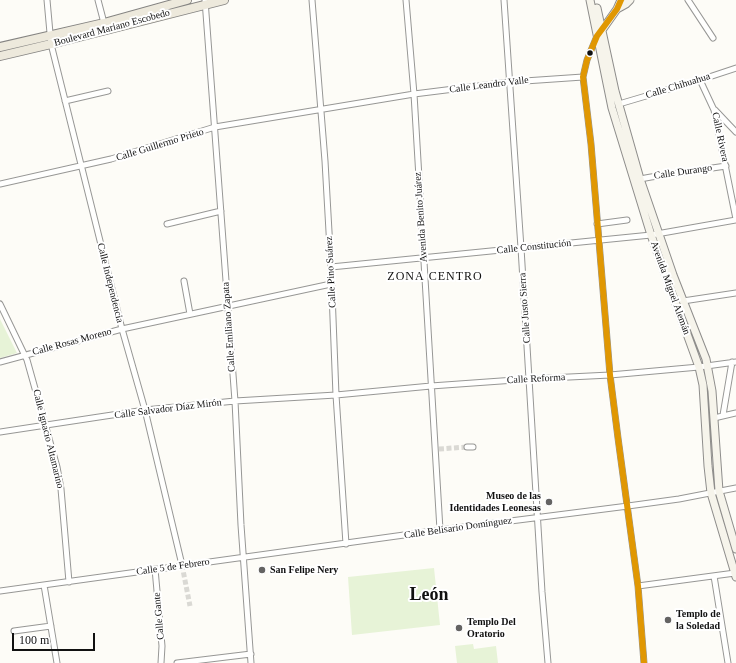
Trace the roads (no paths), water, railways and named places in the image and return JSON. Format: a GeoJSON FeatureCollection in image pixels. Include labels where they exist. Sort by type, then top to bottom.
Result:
{"type":"FeatureCollection","features":[{"type":"Feature","properties":{"kind":"main road","name":"Boulevard Mariano Escobedo"},"geometry":{"type":"LineString","coordinates":[[0,56],[104,23],[187,0]]}},
{"type":"Feature","properties":{"kind":"main road","name":"Boulevard Mariano Escobedo"},"geometry":{"type":"LineString","coordinates":[[0,47],[50,40],[205,2],[224,0]]}},
{"type":"Feature","properties":{"kind":"main road","name":"Avenida Miguel Alemán"},"geometry":{"type":"LineString","coordinates":[[590,0],[654,234],[703,348],[708,366],[712,391],[719,491],[736,549]]}},
{"type":"Feature","properties":{"kind":"main road","name":"Avenida Miguel Alemán"},"geometry":{"type":"LineString","coordinates":[[595,0],[612,108],[699,367],[703,385],[711,493],[735,575]]}},
{"type":"Feature","properties":{"kind":"main road"},"geometry":{"type":"LineString","coordinates":[[599,33],[625,1]]}},
{"type":"Feature","properties":{"kind":"street","name":"Calle Independencia"},"geometry":{"type":"LineString","coordinates":[[47,0],[50,40],[80,166],[122,329],[145,410],[182,565]]}},
{"type":"Feature","properties":{"kind":"street"},"geometry":{"type":"LineString","coordinates":[[98,0],[104,23]]}},
{"type":"Feature","properties":{"kind":"street","name":"Calle Pino Suárez"},"geometry":{"type":"LineString","coordinates":[[312,0],[331,267],[336,395],[346,544]]}},
{"type":"Feature","properties":{"kind":"street","name":"Avenida Benito Juárez"},"geometry":{"type":"LineString","coordinates":[[406,0],[414,94],[431,386],[437,449],[440,530]]}},
{"type":"Feature","properties":{"kind":"street","name":"Calle Justo Sierra"},"geometry":{"type":"LineString","coordinates":[[504,0],[548,663]]}},
{"type":"Feature","properties":{"kind":"street"},"geometry":{"type":"LineString","coordinates":[[688,0],[714,38]]}},
{"type":"Feature","properties":{"kind":"street","name":"Calle Emiliano Zapata"},"geometry":{"type":"LineString","coordinates":[[205,2],[235,401],[243,557],[251,663]]}},
{"type":"Feature","properties":{"kind":"street"},"geometry":{"type":"LineString","coordinates":[[599,33],[587,60],[583,77],[591,144],[610,375],[638,586],[644,663]]}},
{"type":"Feature","properties":{"kind":"street","name":"Calle Chihuahua"},"geometry":{"type":"LineString","coordinates":[[619,104],[736,68]]}},
{"type":"Feature","properties":{"kind":"street","name":"Calle Leandro Valle"},"geometry":{"type":"LineString","coordinates":[[320,110],[414,94],[510,82],[583,77]]}},
{"type":"Feature","properties":{"kind":"street","name":"Calle Rivera"},"geometry":{"type":"LineString","coordinates":[[700,80],[714,110],[736,220]]}},
{"type":"Feature","properties":{"kind":"street"},"geometry":{"type":"LineString","coordinates":[[65,101],[108,91]]}},
{"type":"Feature","properties":{"kind":"street","name":"Calle Guillermo Prieto"},"geometry":{"type":"LineString","coordinates":[[0,184],[127,155],[215,127],[320,110]]}},
{"type":"Feature","properties":{"kind":"street"},"geometry":{"type":"LineString","coordinates":[[714,110],[736,132]]}},
{"type":"Feature","properties":{"kind":"street","name":"Calle Durango"},"geometry":{"type":"LineString","coordinates":[[640,179],[726,166]]}},
{"type":"Feature","properties":{"kind":"street"},"geometry":{"type":"LineString","coordinates":[[167,224],[221,211]]}},
{"type":"Feature","properties":{"kind":"street"},"geometry":{"type":"LineString","coordinates":[[597,224],[627,220]]}},
{"type":"Feature","properties":{"kind":"street","name":"Calle Constitución"},"geometry":{"type":"LineString","coordinates":[[331,267],[654,234],[736,220]]}},
{"type":"Feature","properties":{"kind":"street"},"geometry":{"type":"LineString","coordinates":[[184,281],[190,314]]}},
{"type":"Feature","properties":{"kind":"street","name":"Calle Rosas Moreno"},"geometry":{"type":"LineString","coordinates":[[0,362],[122,329],[331,284]]}},
{"type":"Feature","properties":{"kind":"street"},"geometry":{"type":"LineString","coordinates":[[683,302],[736,293]]}},
{"type":"Feature","properties":{"kind":"street","name":"Calle Ignacio Altamarino"},"geometry":{"type":"LineString","coordinates":[[0,304],[25,354],[57,468],[61,489],[69,582]]}},
{"type":"Feature","properties":{"kind":"street"},"geometry":{"type":"LineString","coordinates":[[723,415],[734,362]]}},
{"type":"Feature","properties":{"kind":"street","name":"Calle Reforma"},"geometry":{"type":"LineString","coordinates":[[336,395],[529,378],[610,375],[699,367],[734,362]]}},
{"type":"Feature","properties":{"kind":"street","name":"Calle Salvador Díaz Mirón"},"geometry":{"type":"LineString","coordinates":[[0,432],[145,410],[235,401],[336,395]]}},
{"type":"Feature","properties":{"kind":"street"},"geometry":{"type":"LineString","coordinates":[[714,418],[736,413]]}},
{"type":"Feature","properties":{"kind":"street","name":"Calle Belisario Domínguez"},"geometry":{"type":"LineString","coordinates":[[346,544],[440,530],[628,506],[736,488]]}},
{"type":"Feature","properties":{"kind":"street","name":"Calle 5 de Febrero"},"geometry":{"type":"LineString","coordinates":[[0,591],[182,565],[346,544]]}},
{"type":"Feature","properties":{"kind":"street","name":"Calle Gante"},"geometry":{"type":"LineString","coordinates":[[154,569],[162,646],[161,663]]}},
{"type":"Feature","properties":{"kind":"street"},"geometry":{"type":"LineString","coordinates":[[638,586],[714,576],[735,575]]}},
{"type":"Feature","properties":{"kind":"street"},"geometry":{"type":"LineString","coordinates":[[714,576],[728,663]]}},
{"type":"Feature","properties":{"kind":"street"},"geometry":{"type":"LineString","coordinates":[[44,585],[57,663]]}},
{"type":"Feature","properties":{"kind":"street"},"geometry":{"type":"LineString","coordinates":[[14,631],[51,626]]}},
{"type":"Feature","properties":{"kind":"street"},"geometry":{"type":"LineString","coordinates":[[177,663],[250,654]]}},
{"type":"Feature","properties":{"kind":"tunnel"},"geometry":{"type":"LineString","coordinates":[[439,449],[467,447]]}},
{"type":"Feature","properties":{"kind":"tunnel"},"geometry":{"type":"LineString","coordinates":[[182,565],[190,606]]}},
{"type":"Feature","properties":{"kind":"place","name":"Museo de las Identidades Leonesas"},"geometry":{"type":"Point","coordinates":[549,502]}},
{"type":"Feature","properties":{"kind":"place","name":"San Felipe Nery"},"geometry":{"type":"Point","coordinates":[262,570]}},
{"type":"Feature","properties":{"kind":"place","name":"Templo de la Soledad"},"geometry":{"type":"Point","coordinates":[668,620]}},
{"type":"Feature","properties":{"kind":"place","name":"Templo Del Oratorio"},"geometry":{"type":"Point","coordinates":[459,628]}},
{"type":"Feature","properties":{"kind":"district","name":"ZONA CENTRO"},"geometry":{"type":"Point","coordinates":[435,277]}},
{"type":"Feature","properties":{"kind":"district","name":"León"},"geometry":{"type":"Point","coordinates":[429,595]}}]}
